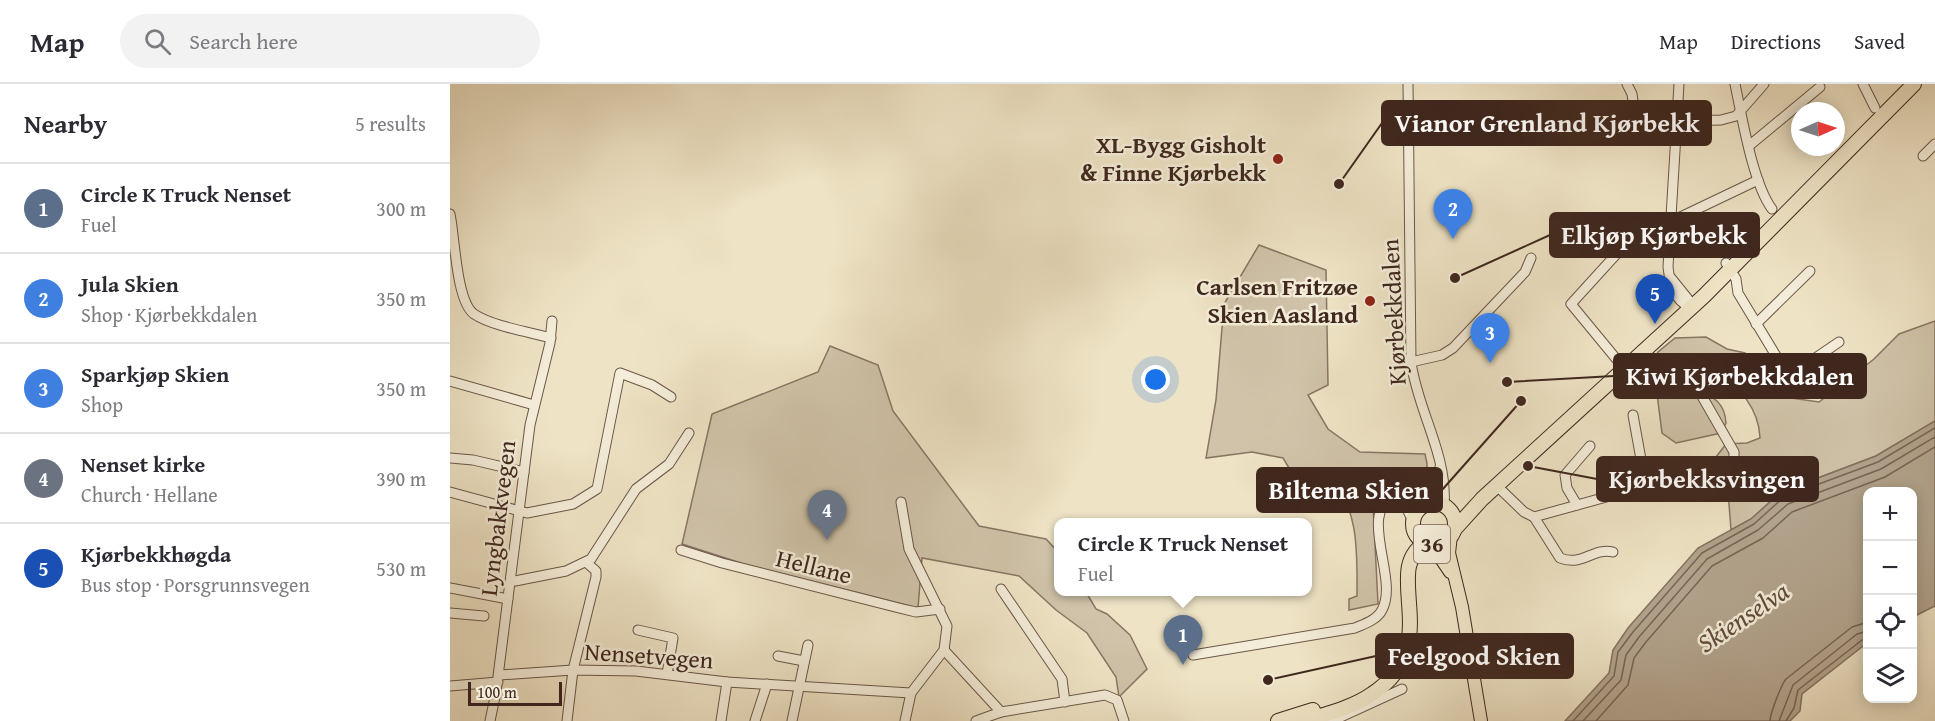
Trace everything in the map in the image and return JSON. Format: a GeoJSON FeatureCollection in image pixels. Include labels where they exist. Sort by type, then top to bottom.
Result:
{"type":"FeatureCollection","features":[{"type":"Feature","properties":{"kind":"highway","name":"36"},"geometry":{"type":"LineString","coordinates":[[1728,266],[1908,84]]}},
{"type":"Feature","properties":{"kind":"highway","name":"36"},"geometry":{"type":"LineString","coordinates":[[1304,721],[1354,703],[1380,687],[1397,671],[1409,647],[1411,632],[1408,564],[1414,552],[1429,544],[1440,543],[1452,533],[1496,485],[1586,403],[1620,366],[1728,266],[1914,84]]}},
{"type":"Feature","properties":{"kind":"highway","name":"36"},"geometry":{"type":"LineString","coordinates":[[1409,604],[1402,574],[1402,557],[1414,527],[1417,512],[1426,505],[1456,509],[1482,499]]}},
{"type":"Feature","properties":{"kind":"highway","name":"36"},"geometry":{"type":"LineString","coordinates":[[1446,507],[1454,521],[1452,533]]}},
{"type":"Feature","properties":{"kind":"highway","name":"36"},"geometry":{"type":"LineString","coordinates":[[1414,527],[1429,544]]}},
{"type":"Feature","properties":{"kind":"highway","name":"36"},"geometry":{"type":"LineString","coordinates":[[1282,720],[1380,687]]}},
{"type":"Feature","properties":{"kind":"main road"},"geometry":{"type":"LineString","coordinates":[[1452,533],[1449,554],[1481,721]]}},
{"type":"Feature","properties":{"kind":"main road"},"geometry":{"type":"LineString","coordinates":[[1429,544],[1438,551],[1455,584]]}},
{"type":"Feature","properties":{"kind":"street","name":"Kjørbekkdalen"},"geometry":{"type":"LineString","coordinates":[[1408,84],[1412,362],[1419,399],[1445,476],[1446,507]]}},
{"type":"Feature","properties":{"kind":"street"},"geometry":{"type":"LineString","coordinates":[[1627,84],[1638,121],[1721,120],[1742,112],[1764,84]]}},
{"type":"Feature","properties":{"kind":"street"},"geometry":{"type":"LineString","coordinates":[[1679,84],[1669,273],[1687,304]]}},
{"type":"Feature","properties":{"kind":"street"},"geometry":{"type":"LineString","coordinates":[[1735,84],[1758,180],[1764,198],[1772,209]]}},
{"type":"Feature","properties":{"kind":"street"},"geometry":{"type":"LineString","coordinates":[[1863,84],[1875,108]]}},
{"type":"Feature","properties":{"kind":"street"},"geometry":{"type":"LineString","coordinates":[[1750,145],[1820,87]]}},
{"type":"Feature","properties":{"kind":"street"},"geometry":{"type":"LineString","coordinates":[[1923,156],[1935,144]]}},
{"type":"Feature","properties":{"kind":"street"},"geometry":{"type":"LineString","coordinates":[[1618,361],[1571,304],[1642,226],[1670,222],[1758,180]]}},
{"type":"Feature","properties":{"kind":"street"},"geometry":{"type":"LineString","coordinates":[[450,214],[462,288],[470,309],[484,319],[551,338]]}},
{"type":"Feature","properties":{"kind":"street"},"geometry":{"type":"LineString","coordinates":[[1412,362],[1442,355],[1453,348],[1525,273],[1531,258]]}},
{"type":"Feature","properties":{"kind":"street"},"geometry":{"type":"LineString","coordinates":[[1728,266],[1736,279],[1738,293],[1787,374],[1792,374],[1839,342]]}},
{"type":"Feature","properties":{"kind":"street"},"geometry":{"type":"LineString","coordinates":[[1755,324],[1810,271]]}},
{"type":"Feature","properties":{"kind":"street","name":"Lyngbakkvegen"},"geometry":{"type":"LineString","coordinates":[[490,721],[498,678],[534,405],[551,338],[552,321]]}},
{"type":"Feature","properties":{"kind":"street"},"geometry":{"type":"LineString","coordinates":[[450,492],[527,513],[573,504],[597,489],[620,373],[652,385],[671,397]]}},
{"type":"Feature","properties":{"kind":"street"},"geometry":{"type":"LineString","coordinates":[[450,381],[534,405]]}},
{"type":"Feature","properties":{"kind":"street"},"geometry":{"type":"LineString","coordinates":[[1534,518],[1729,463],[1734,458],[1731,446],[1699,391]]}},
{"type":"Feature","properties":{"kind":"street"},"geometry":{"type":"LineString","coordinates":[[1633,415],[1646,487]]}},
{"type":"Feature","properties":{"kind":"street"},"geometry":{"type":"LineString","coordinates":[[515,580],[552,575],[587,563],[636,489],[669,464],[689,433]]}},
{"type":"Feature","properties":{"kind":"street"},"geometry":{"type":"LineString","coordinates":[[1577,505],[1567,488],[1564,475],[1590,446]]}},
{"type":"Feature","properties":{"kind":"street"},"geometry":{"type":"LineString","coordinates":[[450,458],[473,460],[524,472]]}},
{"type":"Feature","properties":{"kind":"street"},"geometry":{"type":"LineString","coordinates":[[1193,655],[1355,628],[1373,620],[1383,610],[1386,593],[1379,511],[1383,501],[1398,494],[1426,505],[1437,486],[1441,461]]}},
{"type":"Feature","properties":{"kind":"street"},"geometry":{"type":"LineString","coordinates":[[1496,485],[1524,512],[1534,518],[1560,558],[1575,562],[1602,551],[1613,552]]}},
{"type":"Feature","properties":{"kind":"street"},"geometry":{"type":"LineString","coordinates":[[1391,496],[1404,503],[1414,527]]}},
{"type":"Feature","properties":{"kind":"street"},"geometry":{"type":"LineString","coordinates":[[901,502],[909,549],[947,626],[944,650],[911,693],[905,721]]}},
{"type":"Feature","properties":{"kind":"street","name":"Hellane"},"geometry":{"type":"LineString","coordinates":[[681,549],[722,563],[903,609],[916,612],[940,609]]}},
{"type":"Feature","properties":{"kind":"street"},"geometry":{"type":"LineString","coordinates":[[567,721],[573,670],[596,577],[596,572],[587,563]]}},
{"type":"Feature","properties":{"kind":"street"},"geometry":{"type":"LineString","coordinates":[[450,588],[507,599]]}},
{"type":"Feature","properties":{"kind":"street"},"geometry":{"type":"LineString","coordinates":[[1001,589],[1062,679],[1065,702]]}},
{"type":"Feature","properties":{"kind":"street"},"geometry":{"type":"LineString","coordinates":[[450,613],[484,616]]}},
{"type":"Feature","properties":{"kind":"street"},"geometry":{"type":"LineString","coordinates":[[638,630],[673,638],[667,674]]}},
{"type":"Feature","properties":{"kind":"street"},"geometry":{"type":"LineString","coordinates":[[792,721],[797,686],[808,645]]}},
{"type":"Feature","properties":{"kind":"street"},"geometry":{"type":"LineString","coordinates":[[944,650],[1001,712]]}},
{"type":"Feature","properties":{"kind":"street"},"geometry":{"type":"LineString","coordinates":[[778,656],[804,661]]}},
{"type":"Feature","properties":{"kind":"street","name":"Nensetvegen"},"geometry":{"type":"LineString","coordinates":[[450,686],[573,670],[636,670],[727,682],[911,693]]}},
{"type":"Feature","properties":{"kind":"street"},"geometry":{"type":"LineString","coordinates":[[721,721],[727,682]]}},
{"type":"Feature","properties":{"kind":"street"},"geometry":{"type":"LineString","coordinates":[[755,721],[768,684]]}},
{"type":"Feature","properties":{"kind":"street"},"geometry":{"type":"LineString","coordinates":[[1332,721],[1402,689]]}},
{"type":"Feature","properties":{"kind":"street"},"geometry":{"type":"LineString","coordinates":[[976,721],[1001,712],[1105,695],[1118,700],[1124,721]]}},
{"type":"Feature","properties":{"kind":"street"},"geometry":{"type":"LineString","coordinates":[[1016,710],[1017,721]]}},
{"type":"Feature","properties":{"kind":"shaded area"},"geometry":{"type":"Polygon","coordinates":[[[1259,245],[1326,270],[1328,385],[1308,395],[1328,429],[1360,452],[1425,454],[1427,477],[1417,498],[1392,489],[1382,493],[1373,504],[1378,604],[1349,610],[1349,599],[1357,596],[1354,532],[1346,501],[1327,476],[1295,478],[1283,458],[1252,452],[1206,458],[1216,400],[1224,304],[1259,245]]]}},
{"type":"Feature","properties":{"kind":"shaded area"},"geometry":{"type":"Polygon","coordinates":[[[1935,321],[1935,421],[1876,456],[1781,492],[1751,519],[1731,530],[1728,491],[1716,469],[1716,457],[1726,444],[1747,443],[1760,438],[1756,417],[1746,399],[1732,383],[1715,371],[1703,376],[1698,392],[1714,398],[1721,406],[1726,423],[1721,433],[1676,443],[1662,433],[1657,394],[1648,383],[1648,372],[1658,352],[1675,338],[1706,337],[1727,349],[1745,353],[1784,397],[1819,402],[1874,359],[1899,334],[1935,321]]]}},
{"type":"Feature","properties":{"kind":"shaded area"},"geometry":{"type":"Polygon","coordinates":[[[830,346],[878,365],[893,411],[979,526],[1046,539],[1054,548],[1054,596],[1088,596],[1096,609],[1107,614],[1130,635],[1147,669],[1119,697],[1116,677],[1087,633],[1056,610],[1019,576],[922,558],[918,608],[744,564],[682,544],[712,414],[818,372],[830,346]]]}},
{"type":"Feature","properties":{"kind":"water","name":"Skienselva"},"geometry":{"type":"Polygon","coordinates":[[[1935,421],[1935,606],[1917,615],[1917,487],[1863,487],[1863,646],[1802,694],[1800,711],[1790,721],[1565,721],[1609,673],[1613,650],[1628,628],[1698,548],[1751,519],[1781,492],[1876,456],[1935,421]]]}},
{"type":"Feature","properties":{"kind":"place","name":"XL-Bygg Gisholt & Finne Kjørbekk"},"geometry":{"type":"Point","coordinates":[1278,159]}},
{"type":"Feature","properties":{"kind":"place","name":"Vianor Grenland Kjørbekk"},"geometry":{"type":"Point","coordinates":[1339,184]}},
{"type":"Feature","properties":{"kind":"place","name":"Jula Skien"},"geometry":{"type":"Point","coordinates":[1453,239]}},
{"type":"Feature","properties":{"kind":"place","name":"Elkjøp Kjørbekk"},"geometry":{"type":"Point","coordinates":[1455,278]}},
{"type":"Feature","properties":{"kind":"place","name":"Carlsen Fritzøe Skien Aasland"},"geometry":{"type":"Point","coordinates":[1370,301]}},
{"type":"Feature","properties":{"kind":"place","name":"Kjørbekkhøgda"},"geometry":{"type":"Point","coordinates":[1655,324]}},
{"type":"Feature","properties":{"kind":"place","name":"Sparkjøp Skien"},"geometry":{"type":"Point","coordinates":[1490,363]}},
{"type":"Feature","properties":{"kind":"place","name":"Kiwi Kjørbekkdalen"},"geometry":{"type":"Point","coordinates":[1507,382]}},
{"type":"Feature","properties":{"kind":"place","name":"Biltema Skien"},"geometry":{"type":"Point","coordinates":[1521,401]}},
{"type":"Feature","properties":{"kind":"place","name":"Kjørbekksvingen"},"geometry":{"type":"Point","coordinates":[1528,466]}},
{"type":"Feature","properties":{"kind":"place","name":"Nenset kirke"},"geometry":{"type":"Point","coordinates":[827,540]}},
{"type":"Feature","properties":{"kind":"place","name":"Circle K Truck Nenset"},"geometry":{"type":"Point","coordinates":[1183,665]}},
{"type":"Feature","properties":{"kind":"place","name":"Feelgood Skien"},"geometry":{"type":"Point","coordinates":[1268,680]}}]}
